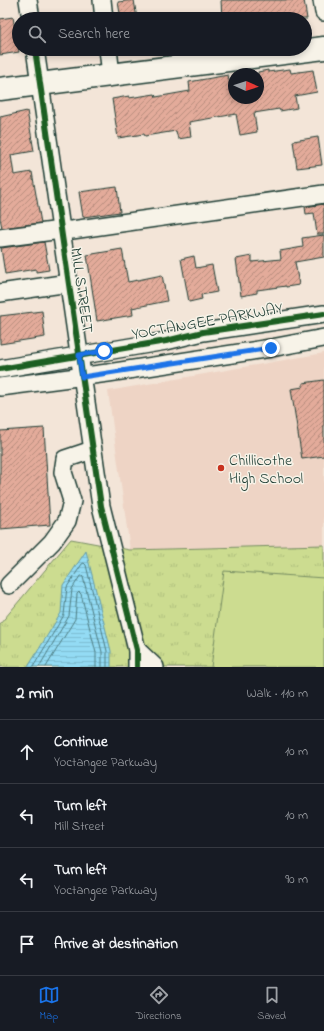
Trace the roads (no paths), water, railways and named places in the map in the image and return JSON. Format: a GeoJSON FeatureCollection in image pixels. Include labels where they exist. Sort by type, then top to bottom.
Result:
{"type":"FeatureCollection","features":[{"type":"Feature","properties":{"kind":"main road"},"geometry":{"type":"LineString","coordinates":[[312,50],[324,48]]}},
{"type":"Feature","properties":{"kind":"main road"},"geometry":{"type":"LineString","coordinates":[[0,89],[261,56]]}},
{"type":"Feature","properties":{"kind":"street"},"geometry":{"type":"LineString","coordinates":[[28,0],[30,12]]}},
{"type":"Feature","properties":{"kind":"street"},"geometry":{"type":"LineString","coordinates":[[102,0],[103,12]]}},
{"type":"Feature","properties":{"kind":"street"},"geometry":{"type":"LineString","coordinates":[[322,0],[324,12]]}},
{"type":"Feature","properties":{"kind":"street","name":"MILL STREET"},"geometry":{"type":"LineString","coordinates":[[36,56],[101,506],[137,650],[138,667]]}},
{"type":"Feature","properties":{"kind":"street"},"geometry":{"type":"LineString","coordinates":[[109,56],[111,75]]}},
{"type":"Feature","properties":{"kind":"street"},"geometry":{"type":"LineString","coordinates":[[0,238],[61,230],[72,230],[324,194]]}},
{"type":"Feature","properties":{"kind":"street"},"geometry":{"type":"LineString","coordinates":[[0,294],[68,283]]}},
{"type":"Feature","properties":{"kind":"street","name":"YOCTANGEE PARKWAY"},"geometry":{"type":"LineString","coordinates":[[0,369],[166,340],[203,332],[324,314]]}},
{"type":"Feature","properties":{"kind":"street"},"geometry":{"type":"LineString","coordinates":[[0,387],[82,377],[271,348],[324,338]]}},
{"type":"Feature","properties":{"kind":"street"},"geometry":{"type":"LineString","coordinates":[[9,585],[52,542],[67,521],[72,501],[63,472],[66,459],[92,450]]}},
{"type":"Feature","properties":{"kind":"street"},"geometry":{"type":"LineString","coordinates":[[137,650],[155,667]]}},
{"type":"Feature","properties":{"kind":"water"},"geometry":{"type":"Polygon","coordinates":[[[86,551],[111,651],[111,667],[28,667],[61,613],[63,585],[86,551]]]}},
{"type":"Feature","properties":{"kind":"place","name":"Chillicothe High School"},"geometry":{"type":"Point","coordinates":[221,468]}}]}
